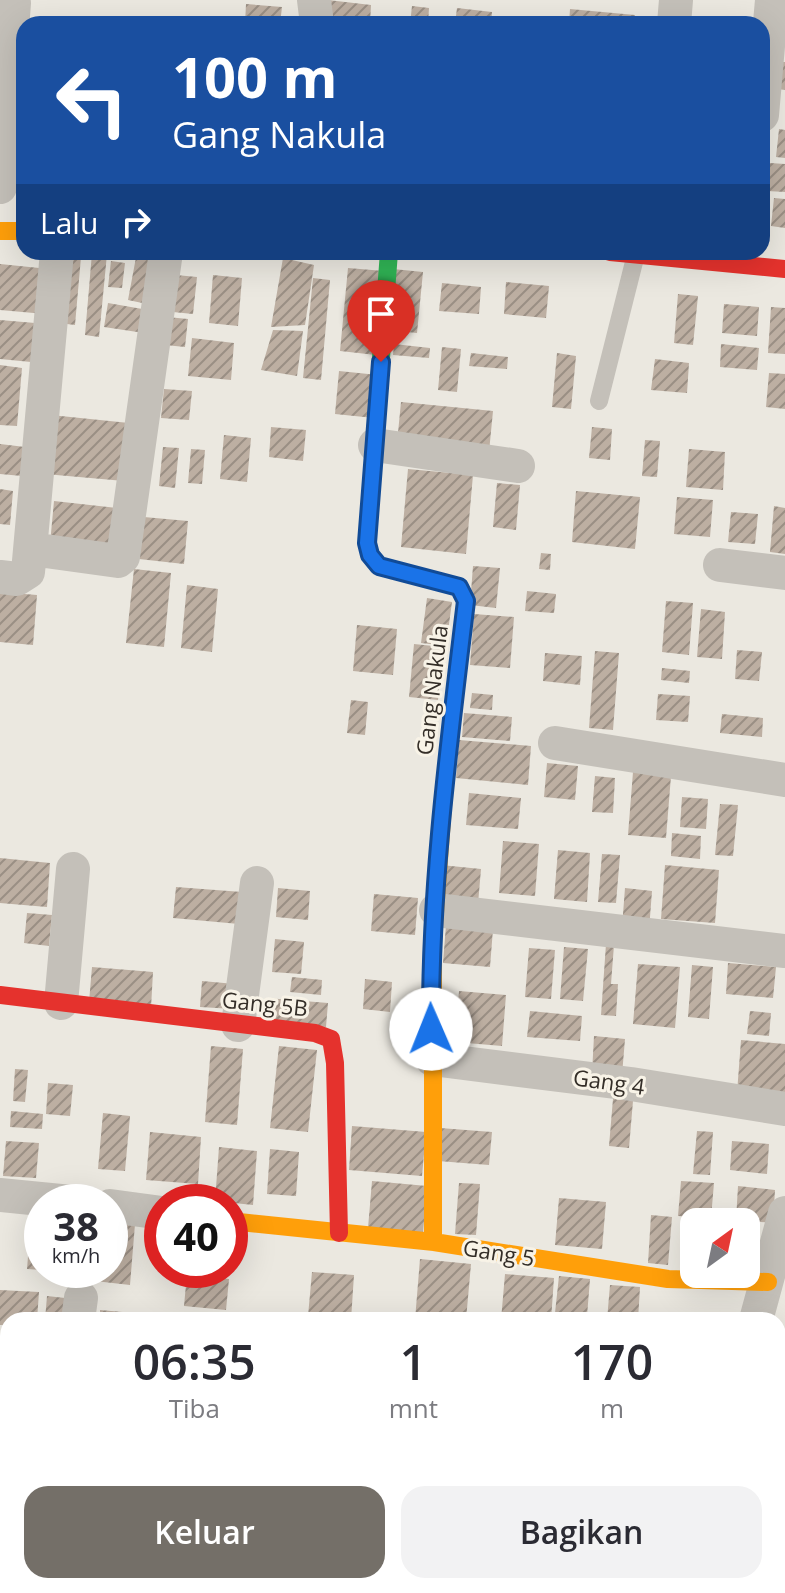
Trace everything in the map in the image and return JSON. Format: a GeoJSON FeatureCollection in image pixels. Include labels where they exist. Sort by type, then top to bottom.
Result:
{"type":"FeatureCollection","features":[{"type":"Feature","properties":{"kind":"street"},"geometry":{"type":"LineString","coordinates":[[770,23],[772,0]]}},
{"type":"Feature","properties":{"kind":"street"},"geometry":{"type":"LineString","coordinates":[[0,187],[14,3]]}},
{"type":"Feature","properties":{"kind":"street"},"geometry":{"type":"LineString","coordinates":[[0,577],[24,577],[31,549],[56,260]]}},
{"type":"Feature","properties":{"kind":"street"},"geometry":{"type":"LineString","coordinates":[[31,549],[118,561],[123,557],[165,260]]}},
{"type":"Feature","properties":{"kind":"street","name":"Gang Nakula"},"geometry":{"type":"LineString","coordinates":[[388,260],[367,543],[370,555],[379,566],[459,587],[466,601],[445,780],[431,988],[433,1242]]}},
{"type":"Feature","properties":{"kind":"street"},"geometry":{"type":"LineString","coordinates":[[756,260],[785,269]]}},
{"type":"Feature","properties":{"kind":"street"},"geometry":{"type":"LineString","coordinates":[[375,445],[518,466]]}},
{"type":"Feature","properties":{"kind":"street"},"geometry":{"type":"LineString","coordinates":[[720,565],[785,573]]}},
{"type":"Feature","properties":{"kind":"street"},"geometry":{"type":"LineString","coordinates":[[555,743],[785,780]]}},
{"type":"Feature","properties":{"kind":"street"},"geometry":{"type":"LineString","coordinates":[[61,1003],[73,869]]}},
{"type":"Feature","properties":{"kind":"street"},"geometry":{"type":"LineString","coordinates":[[238,1025],[257,883]]}},
{"type":"Feature","properties":{"kind":"street"},"geometry":{"type":"LineString","coordinates":[[436,910],[785,951]]}},
{"type":"Feature","properties":{"kind":"street","name":"Gang 5B"},"geometry":{"type":"LineString","coordinates":[[0,995],[315,1033],[331,1039],[335,1063],[339,1233]]}},
{"type":"Feature","properties":{"kind":"street","name":"Gang 4"},"geometry":{"type":"LineString","coordinates":[[432,1059],[631,1084],[785,1109]]}},
{"type":"Feature","properties":{"kind":"street"},"geometry":{"type":"LineString","coordinates":[[0,1195],[24,1197]]}},
{"type":"Feature","properties":{"kind":"street"},"geometry":{"type":"LineString","coordinates":[[759,1312],[785,1213]]}},
{"type":"Feature","properties":{"kind":"street","name":"Gang 5"},"geometry":{"type":"LineString","coordinates":[[248,1223],[433,1242],[648,1275],[730,1284],[768,1282]]}},
{"type":"Feature","properties":{"kind":"lane"},"geometry":{"type":"LineString","coordinates":[[599,401],[645,260]]}},
{"type":"Feature","properties":{"kind":"building"},"geometry":{"type":"Polygon","coordinates":[[[328,0],[371,5],[370,16],[327,16],[328,0]]]}},
{"type":"Feature","properties":{"kind":"building"},"geometry":{"type":"Polygon","coordinates":[[[246,4],[282,7],[281,16],[245,16],[246,4]]]}},
{"type":"Feature","properties":{"kind":"building"},"geometry":{"type":"Polygon","coordinates":[[[412,6],[429,8],[428,16],[411,16],[412,6]]]}},
{"type":"Feature","properties":{"kind":"building"},"geometry":{"type":"Polygon","coordinates":[[[457,8],[492,12],[492,16],[456,16],[457,8]]]}},
{"type":"Feature","properties":{"kind":"building"},"geometry":{"type":"Polygon","coordinates":[[[570,9],[635,15],[635,16],[570,16],[570,9]]]}},
{"type":"Feature","properties":{"kind":"building"},"geometry":{"type":"Polygon","coordinates":[[[781,62],[785,62],[785,90],[778,89],[781,62]]]}},
{"type":"Feature","properties":{"kind":"building"},"geometry":{"type":"Polygon","coordinates":[[[779,129],[785,130],[785,158],[776,157],[779,129]]]}},
{"type":"Feature","properties":{"kind":"building"},"geometry":{"type":"Polygon","coordinates":[[[7,142],[16,145],[16,176],[5,175],[7,142]]]}},
{"type":"Feature","properties":{"kind":"building"},"geometry":{"type":"Polygon","coordinates":[[[770,163],[785,164],[785,192],[770,191],[770,163]]]}},
{"type":"Feature","properties":{"kind":"building"},"geometry":{"type":"Polygon","coordinates":[[[774,198],[785,199],[785,228],[771,226],[774,198]]]}},
{"type":"Feature","properties":{"kind":"building"},"geometry":{"type":"Polygon","coordinates":[[[65,260],[81,260],[75,325],[59,323],[65,260]]]}},
{"type":"Feature","properties":{"kind":"building"},"geometry":{"type":"Polygon","coordinates":[[[91,260],[106,260],[99,337],[85,335],[91,260]]]}},
{"type":"Feature","properties":{"kind":"building"},"geometry":{"type":"Polygon","coordinates":[[[136,260],[155,260],[147,304],[128,300],[136,260]]]}},
{"type":"Feature","properties":{"kind":"building"},"geometry":{"type":"Polygon","coordinates":[[[283,260],[314,265],[305,325],[271,327],[283,260]]]}},
{"type":"Feature","properties":{"kind":"building"},"geometry":{"type":"Polygon","coordinates":[[[111,261],[125,263],[122,288],[108,287],[111,261]]]}},
{"type":"Feature","properties":{"kind":"building"},"geometry":{"type":"Polygon","coordinates":[[[0,264],[49,269],[45,314],[0,310],[0,264]]]}},
{"type":"Feature","properties":{"kind":"building"},"geometry":{"type":"Polygon","coordinates":[[[348,268],[384,271],[376,355],[340,351],[348,268]]]}},
{"type":"Feature","properties":{"kind":"building"},"geometry":{"type":"Polygon","coordinates":[[[393,269],[423,272],[417,333],[387,330],[393,269]]]}},
{"type":"Feature","properties":{"kind":"building"},"geometry":{"type":"Polygon","coordinates":[[[176,275],[197,277],[193,314],[173,312],[176,275]]]}},
{"type":"Feature","properties":{"kind":"building"},"geometry":{"type":"Polygon","coordinates":[[[213,275],[242,278],[238,326],[209,323],[213,275]]]}},
{"type":"Feature","properties":{"kind":"building"},"geometry":{"type":"Polygon","coordinates":[[[313,278],[330,280],[321,380],[303,378],[313,278]]]}},
{"type":"Feature","properties":{"kind":"building"},"geometry":{"type":"Polygon","coordinates":[[[506,282],[549,286],[546,318],[504,314],[506,282]]]}},
{"type":"Feature","properties":{"kind":"building"},"geometry":{"type":"Polygon","coordinates":[[[442,283],[481,287],[479,314],[439,311],[442,283]]]}},
{"type":"Feature","properties":{"kind":"building"},"geometry":{"type":"Polygon","coordinates":[[[678,294],[698,296],[693,345],[674,343],[678,294]]]}},
{"type":"Feature","properties":{"kind":"building"},"geometry":{"type":"Polygon","coordinates":[[[108,303],[148,310],[144,333],[104,327],[108,303]]]}},
{"type":"Feature","properties":{"kind":"building"},"geometry":{"type":"Polygon","coordinates":[[[724,304],[759,307],[757,336],[722,333],[724,304]]]}},
{"type":"Feature","properties":{"kind":"building"},"geometry":{"type":"Polygon","coordinates":[[[771,307],[785,308],[785,354],[768,353],[771,307]]]}},
{"type":"Feature","properties":{"kind":"building"},"geometry":{"type":"Polygon","coordinates":[[[167,317],[188,319],[185,347],[165,345],[167,317]]]}},
{"type":"Feature","properties":{"kind":"building"},"geometry":{"type":"Polygon","coordinates":[[[0,320],[35,323],[31,362],[0,359],[0,320]]]}},
{"type":"Feature","properties":{"kind":"building"},"geometry":{"type":"Polygon","coordinates":[[[273,330],[303,331],[297,376],[261,370],[273,330]]]}},
{"type":"Feature","properties":{"kind":"building"},"geometry":{"type":"Polygon","coordinates":[[[192,338],[234,343],[231,380],[188,376],[192,338]]]}},
{"type":"Feature","properties":{"kind":"building"},"geometry":{"type":"Polygon","coordinates":[[[394,344],[430,348],[429,358],[393,355],[394,344]]]}},
{"type":"Feature","properties":{"kind":"building"},"geometry":{"type":"Polygon","coordinates":[[[721,344],[759,348],[757,370],[720,367],[721,344]]]}},
{"type":"Feature","properties":{"kind":"building"},"geometry":{"type":"Polygon","coordinates":[[[442,347],[461,349],[457,392],[438,390],[442,347]]]}},
{"type":"Feature","properties":{"kind":"building"},"geometry":{"type":"Polygon","coordinates":[[[471,353],[508,357],[507,369],[469,366],[471,353]]]}},
{"type":"Feature","properties":{"kind":"building"},"geometry":{"type":"Polygon","coordinates":[[[557,353],[576,356],[571,409],[552,407],[557,353]]]}},
{"type":"Feature","properties":{"kind":"building"},"geometry":{"type":"Polygon","coordinates":[[[655,359],[689,363],[687,393],[651,390],[655,359]]]}},
{"type":"Feature","properties":{"kind":"building"},"geometry":{"type":"Polygon","coordinates":[[[0,365],[22,368],[17,426],[0,425],[0,365]]]}},
{"type":"Feature","properties":{"kind":"building"},"geometry":{"type":"Polygon","coordinates":[[[339,371],[378,375],[374,418],[335,414],[339,371]]]}},
{"type":"Feature","properties":{"kind":"building"},"geometry":{"type":"Polygon","coordinates":[[[769,373],[785,374],[785,409],[766,407],[769,373]]]}},
{"type":"Feature","properties":{"kind":"building"},"geometry":{"type":"Polygon","coordinates":[[[164,389],[192,391],[189,420],[161,418],[164,389]]]}},
{"type":"Feature","properties":{"kind":"building"},"geometry":{"type":"Polygon","coordinates":[[[401,402],[493,411],[489,452],[397,443],[401,402]]]}},
{"type":"Feature","properties":{"kind":"building"},"geometry":{"type":"Polygon","coordinates":[[[51,415],[129,423],[124,481],[45,474],[51,415]]]}},
{"type":"Feature","properties":{"kind":"building"},"geometry":{"type":"Polygon","coordinates":[[[271,427],[306,430],[303,461],[269,457],[271,427]]]}},
{"type":"Feature","properties":{"kind":"building"},"geometry":{"type":"Polygon","coordinates":[[[592,427],[612,429],[610,460],[589,458],[592,427]]]}},
{"type":"Feature","properties":{"kind":"building"},"geometry":{"type":"Polygon","coordinates":[[[224,435],[251,438],[247,482],[220,479],[224,435]]]}},
{"type":"Feature","properties":{"kind":"building"},"geometry":{"type":"Polygon","coordinates":[[[645,440],[660,441],[657,477],[642,476],[645,440]]]}},
{"type":"Feature","properties":{"kind":"building"},"geometry":{"type":"Polygon","coordinates":[[[0,444],[25,447],[22,476],[0,474],[0,444]]]}},
{"type":"Feature","properties":{"kind":"building"},"geometry":{"type":"Polygon","coordinates":[[[163,447],[179,448],[175,488],[159,486],[163,447]]]}},
{"type":"Feature","properties":{"kind":"building"},"geometry":{"type":"Polygon","coordinates":[[[191,449],[205,450],[202,484],[188,483],[191,449]]]}},
{"type":"Feature","properties":{"kind":"building"},"geometry":{"type":"Polygon","coordinates":[[[689,449],[725,452],[723,490],[686,487],[689,449]]]}},
{"type":"Feature","properties":{"kind":"building"},"geometry":{"type":"Polygon","coordinates":[[[408,469],[473,475],[466,554],[401,547],[408,469]]]}},
{"type":"Feature","properties":{"kind":"building"},"geometry":{"type":"Polygon","coordinates":[[[497,483],[520,485],[516,530],[493,527],[497,483]]]}},
{"type":"Feature","properties":{"kind":"building"},"geometry":{"type":"Polygon","coordinates":[[[0,489],[13,491],[10,525],[0,524],[0,489]]]}},
{"type":"Feature","properties":{"kind":"building"},"geometry":{"type":"Polygon","coordinates":[[[576,491],[640,497],[635,549],[572,542],[576,491]]]}},
{"type":"Feature","properties":{"kind":"building"},"geometry":{"type":"Polygon","coordinates":[[[677,497],[713,500],[710,537],[674,534],[677,497]]]}},
{"type":"Feature","properties":{"kind":"building"},"geometry":{"type":"Polygon","coordinates":[[[54,501],[117,508],[113,551],[50,544],[54,501]]]}},
{"type":"Feature","properties":{"kind":"building"},"geometry":{"type":"Polygon","coordinates":[[[774,506],[785,508],[785,554],[770,552],[774,506]]]}},
{"type":"Feature","properties":{"kind":"building"},"geometry":{"type":"Polygon","coordinates":[[[731,512],[758,514],[755,544],[728,542],[731,512]]]}},
{"type":"Feature","properties":{"kind":"building"},"geometry":{"type":"Polygon","coordinates":[[[133,516],[188,521],[184,564],[130,558],[133,516]]]}},
{"type":"Feature","properties":{"kind":"building"},"geometry":{"type":"Polygon","coordinates":[[[541,553],[551,554],[550,570],[539,569],[541,553]]]}},
{"type":"Feature","properties":{"kind":"building"},"geometry":{"type":"Polygon","coordinates":[[[473,566],[500,568],[496,608],[470,605],[473,566]]]}},
{"type":"Feature","properties":{"kind":"building"},"geometry":{"type":"Polygon","coordinates":[[[134,569],[171,573],[164,647],[126,643],[134,569]]]}},
{"type":"Feature","properties":{"kind":"building"},"geometry":{"type":"Polygon","coordinates":[[[187,585],[218,589],[212,652],[181,648],[187,585]]]}},
{"type":"Feature","properties":{"kind":"building"},"geometry":{"type":"Polygon","coordinates":[[[527,591],[556,594],[554,613],[525,611],[527,591]]]}},
{"type":"Feature","properties":{"kind":"building"},"geometry":{"type":"Polygon","coordinates":[[[0,592],[37,595],[33,645],[0,642],[0,592]]]}},
{"type":"Feature","properties":{"kind":"building"},"geometry":{"type":"Polygon","coordinates":[[[427,598],[452,602],[446,646],[421,643],[427,598]]]}},
{"type":"Feature","properties":{"kind":"building"},"geometry":{"type":"Polygon","coordinates":[[[666,601],[693,603],[689,655],[662,652],[666,601]]]}},
{"type":"Feature","properties":{"kind":"building"},"geometry":{"type":"Polygon","coordinates":[[[701,609],[725,612],[722,659],[697,657],[701,609]]]}},
{"type":"Feature","properties":{"kind":"building"},"geometry":{"type":"Polygon","coordinates":[[[474,614],[514,617],[510,668],[470,665],[474,614]]]}},
{"type":"Feature","properties":{"kind":"building"},"geometry":{"type":"Polygon","coordinates":[[[357,625],[397,629],[393,675],[353,671],[357,625]]]}},
{"type":"Feature","properties":{"kind":"building"},"geometry":{"type":"Polygon","coordinates":[[[414,644],[443,647],[438,700],[409,697],[414,644]]]}},
{"type":"Feature","properties":{"kind":"building"},"geometry":{"type":"Polygon","coordinates":[[[737,650],[762,652],[759,681],[735,679],[737,650]]]}},
{"type":"Feature","properties":{"kind":"building"},"geometry":{"type":"Polygon","coordinates":[[[595,651],[619,653],[613,730],[589,728],[595,651]]]}},
{"type":"Feature","properties":{"kind":"building"},"geometry":{"type":"Polygon","coordinates":[[[545,653],[582,656],[580,685],[543,681],[545,653]]]}},
{"type":"Feature","properties":{"kind":"building"},"geometry":{"type":"Polygon","coordinates":[[[662,668],[690,671],[689,683],[661,680],[662,668]]]}},
{"type":"Feature","properties":{"kind":"building"},"geometry":{"type":"Polygon","coordinates":[[[472,693],[493,695],[492,710],[470,708],[472,693]]]}},
{"type":"Feature","properties":{"kind":"building"},"geometry":{"type":"Polygon","coordinates":[[[658,694],[690,696],[688,722],[656,720],[658,694]]]}},
{"type":"Feature","properties":{"kind":"building"},"geometry":{"type":"Polygon","coordinates":[[[351,700],[368,702],[365,735],[347,733],[351,700]]]}},
{"type":"Feature","properties":{"kind":"building"},"geometry":{"type":"Polygon","coordinates":[[[464,713],[512,717],[510,741],[462,737],[464,713]]]}},
{"type":"Feature","properties":{"kind":"building"},"geometry":{"type":"Polygon","coordinates":[[[722,714],[763,718],[762,737],[720,733],[722,714]]]}},
{"type":"Feature","properties":{"kind":"building"},"geometry":{"type":"Polygon","coordinates":[[[459,740],[531,746],[528,785],[456,778],[459,740]]]}},
{"type":"Feature","properties":{"kind":"building"},"geometry":{"type":"Polygon","coordinates":[[[547,763],[578,766],[575,800],[544,797],[547,763]]]}},
{"type":"Feature","properties":{"kind":"building"},"geometry":{"type":"Polygon","coordinates":[[[633,772],[671,776],[666,838],[628,835],[633,772]]]}},
{"type":"Feature","properties":{"kind":"building"},"geometry":{"type":"Polygon","coordinates":[[[595,776],[615,778],[613,813],[592,812],[595,776]]]}},
{"type":"Feature","properties":{"kind":"building"},"geometry":{"type":"Polygon","coordinates":[[[469,793],[521,798],[518,829],[466,825],[469,793]]]}},
{"type":"Feature","properties":{"kind":"building"},"geometry":{"type":"Polygon","coordinates":[[[682,797],[708,799],[706,829],[680,827],[682,797]]]}},
{"type":"Feature","properties":{"kind":"building"},"geometry":{"type":"Polygon","coordinates":[[[720,804],[738,805],[733,856],[715,855],[720,804]]]}},
{"type":"Feature","properties":{"kind":"building"},"geometry":{"type":"Polygon","coordinates":[[[672,833],[701,836],[700,859],[671,856],[672,833]]]}},
{"type":"Feature","properties":{"kind":"building"},"geometry":{"type":"Polygon","coordinates":[[[503,841],[539,844],[535,896],[499,893],[503,841]]]}},
{"type":"Feature","properties":{"kind":"building"},"geometry":{"type":"Polygon","coordinates":[[[558,850],[590,853],[587,902],[554,899],[558,850]]]}},
{"type":"Feature","properties":{"kind":"building"},"geometry":{"type":"Polygon","coordinates":[[[602,854],[620,855],[616,903],[598,902],[602,854]]]}},
{"type":"Feature","properties":{"kind":"building"},"geometry":{"type":"Polygon","coordinates":[[[0,858],[50,863],[47,907],[0,903],[0,858]]]}},
{"type":"Feature","properties":{"kind":"building"},"geometry":{"type":"Polygon","coordinates":[[[441,865],[481,869],[478,904],[438,900],[441,865]]]}},
{"type":"Feature","properties":{"kind":"building"},"geometry":{"type":"Polygon","coordinates":[[[665,865],[719,870],[715,923],[661,919],[665,865]]]}},
{"type":"Feature","properties":{"kind":"building"},"geometry":{"type":"Polygon","coordinates":[[[176,887],[242,892],[239,924],[173,918],[176,887]]]}},
{"type":"Feature","properties":{"kind":"building"},"geometry":{"type":"Polygon","coordinates":[[[278,888],[310,891],[308,920],[276,917],[278,888]]]}},
{"type":"Feature","properties":{"kind":"building"},"geometry":{"type":"Polygon","coordinates":[[[625,888],[652,891],[649,930],[622,927],[625,888]]]}},
{"type":"Feature","properties":{"kind":"building"},"geometry":{"type":"Polygon","coordinates":[[[374,894],[418,898],[415,935],[371,931],[374,894]]]}},
{"type":"Feature","properties":{"kind":"building"},"geometry":{"type":"Polygon","coordinates":[[[27,913],[52,915],[49,946],[24,943],[27,913]]]}},
{"type":"Feature","properties":{"kind":"building"},"geometry":{"type":"Polygon","coordinates":[[[446,925],[493,929],[490,967],[443,963],[446,925]]]}},
{"type":"Feature","properties":{"kind":"building"},"geometry":{"type":"Polygon","coordinates":[[[275,939],[304,942],[301,974],[272,972],[275,939]]]}},
{"type":"Feature","properties":{"kind":"building"},"geometry":{"type":"Polygon","coordinates":[[[606,944],[614,945],[611,984],[618,984],[616,1016],[601,1015],[606,944]]]}},
{"type":"Feature","properties":{"kind":"building"},"geometry":{"type":"Polygon","coordinates":[[[564,947],[588,949],[583,1001],[560,999],[564,947]]]}},
{"type":"Feature","properties":{"kind":"building"},"geometry":{"type":"Polygon","coordinates":[[[529,948],[555,950],[551,999],[525,997],[529,948]]]}},
{"type":"Feature","properties":{"kind":"building"},"geometry":{"type":"Polygon","coordinates":[[[728,963],[776,967],[773,998],[726,994],[728,963]]]}},
{"type":"Feature","properties":{"kind":"building"},"geometry":{"type":"Polygon","coordinates":[[[638,964],[680,967],[675,1028],[633,1024],[638,964]]]}},
{"type":"Feature","properties":{"kind":"building"},"geometry":{"type":"Polygon","coordinates":[[[692,965],[713,967],[709,1019],[688,1017],[692,965]]]}},
{"type":"Feature","properties":{"kind":"building"},"geometry":{"type":"Polygon","coordinates":[[[92,967],[153,972],[151,1008],[89,1002],[92,967]]]}},
{"type":"Feature","properties":{"kind":"building"},"geometry":{"type":"Polygon","coordinates":[[[292,977],[322,980],[321,995],[290,992],[292,977]]]}},
{"type":"Feature","properties":{"kind":"building"},"geometry":{"type":"Polygon","coordinates":[[[365,979],[392,982],[390,1012],[363,1009],[365,979]]]}},
{"type":"Feature","properties":{"kind":"building"},"geometry":{"type":"Polygon","coordinates":[[[202,981],[235,984],[233,1009],[200,1007],[202,981]]]}},
{"type":"Feature","properties":{"kind":"building"},"geometry":{"type":"Polygon","coordinates":[[[459,991],[506,995],[502,1046],[455,1042],[459,991]]]}},
{"type":"Feature","properties":{"kind":"building"},"geometry":{"type":"Polygon","coordinates":[[[267,998],[328,1003],[326,1027],[265,1022],[267,998]]]}},
{"type":"Feature","properties":{"kind":"building"},"geometry":{"type":"Polygon","coordinates":[[[530,1011],[582,1016],[580,1041],[527,1037],[530,1011]]]}},
{"type":"Feature","properties":{"kind":"building"},"geometry":{"type":"Polygon","coordinates":[[[750,1011],[771,1013],[769,1036],[747,1034],[750,1011]]]}},
{"type":"Feature","properties":{"kind":"building"},"geometry":{"type":"Polygon","coordinates":[[[594,1036],[625,1039],[622,1075],[592,1073],[594,1036]]]}},
{"type":"Feature","properties":{"kind":"building"},"geometry":{"type":"Polygon","coordinates":[[[741,1040],[785,1044],[785,1097],[737,1093],[741,1040]]]}},
{"type":"Feature","properties":{"kind":"building"},"geometry":{"type":"Polygon","coordinates":[[[211,1046],[243,1049],[237,1125],[205,1122],[211,1046]]]}},
{"type":"Feature","properties":{"kind":"building"},"geometry":{"type":"Polygon","coordinates":[[[279,1046],[317,1050],[308,1132],[270,1128],[279,1046]]]}},
{"type":"Feature","properties":{"kind":"building"},"geometry":{"type":"Polygon","coordinates":[[[15,1069],[28,1070],[25,1102],[13,1101],[15,1069]]]}},
{"type":"Feature","properties":{"kind":"building"},"geometry":{"type":"Polygon","coordinates":[[[48,1083],[73,1085],[70,1116],[46,1114],[48,1083]]]}},
{"type":"Feature","properties":{"kind":"building"},"geometry":{"type":"Polygon","coordinates":[[[614,1087],[634,1089],[629,1148],[609,1146],[614,1087]]]}},
{"type":"Feature","properties":{"kind":"building"},"geometry":{"type":"Polygon","coordinates":[[[11,1111],[43,1114],[42,1129],[10,1127],[11,1111]]]}},
{"type":"Feature","properties":{"kind":"building"},"geometry":{"type":"Polygon","coordinates":[[[103,1113],[130,1116],[125,1171],[98,1169],[103,1113]]]}},
{"type":"Feature","properties":{"kind":"building"},"geometry":{"type":"Polygon","coordinates":[[[352,1126],[426,1132],[422,1176],[349,1170],[352,1126]]]}},
{"type":"Feature","properties":{"kind":"building"},"geometry":{"type":"Polygon","coordinates":[[[440,1128],[492,1132],[489,1165],[438,1161],[440,1128]]]}},
{"type":"Feature","properties":{"kind":"building"},"geometry":{"type":"Polygon","coordinates":[[[697,1131],[713,1132],[710,1175],[693,1174],[697,1131]]]}},
{"type":"Feature","properties":{"kind":"building"},"geometry":{"type":"Polygon","coordinates":[[[150,1132],[201,1137],[198,1184],[146,1180],[150,1132]]]}},
{"type":"Feature","properties":{"kind":"building"},"geometry":{"type":"Polygon","coordinates":[[[6,1141],[39,1143],[36,1178],[3,1176],[6,1141]]]}},
{"type":"Feature","properties":{"kind":"building"},"geometry":{"type":"Polygon","coordinates":[[[732,1141],[769,1144],[767,1174],[730,1170],[732,1141]]]}},
{"type":"Feature","properties":{"kind":"building"},"geometry":{"type":"Polygon","coordinates":[[[219,1147],[257,1151],[253,1205],[248,1204],[248,1184],[216,1184],[219,1147]]]}},
{"type":"Feature","properties":{"kind":"building"},"geometry":{"type":"Polygon","coordinates":[[[270,1149],[299,1152],[296,1196],[267,1194],[270,1149]]]}},
{"type":"Feature","properties":{"kind":"building"},"geometry":{"type":"Polygon","coordinates":[[[372,1181],[427,1186],[423,1233],[368,1228],[372,1181]]]}},
{"type":"Feature","properties":{"kind":"building"},"geometry":{"type":"Polygon","coordinates":[[[681,1181],[714,1183],[712,1208],[680,1208],[678,1216],[681,1181]]]}},
{"type":"Feature","properties":{"kind":"building"},"geometry":{"type":"Polygon","coordinates":[[[459,1183],[480,1184],[476,1235],[455,1234],[459,1183]]]}},
{"type":"Feature","properties":{"kind":"building"},"geometry":{"type":"Polygon","coordinates":[[[738,1186],[775,1190],[773,1223],[760,1222],[760,1208],[737,1208],[738,1186]]]}},
{"type":"Feature","properties":{"kind":"building"},"geometry":{"type":"Polygon","coordinates":[[[559,1198],[606,1202],[602,1249],[555,1245],[559,1198]]]}},
{"type":"Feature","properties":{"kind":"building"},"geometry":{"type":"Polygon","coordinates":[[[651,1215],[672,1217],[668,1265],[648,1263],[651,1215]]]}},
{"type":"Feature","properties":{"kind":"building"},"geometry":{"type":"Polygon","coordinates":[[[128,1223],[135,1224],[128,1285],[128,1223]]]}},
{"type":"Feature","properties":{"kind":"building"},"geometry":{"type":"Polygon","coordinates":[[[420,1259],[471,1264],[467,1312],[416,1312],[420,1259]]]}},
{"type":"Feature","properties":{"kind":"building"},"geometry":{"type":"Polygon","coordinates":[[[312,1272],[354,1275],[352,1312],[308,1312],[312,1272]]]}},
{"type":"Feature","properties":{"kind":"building"},"geometry":{"type":"Polygon","coordinates":[[[505,1274],[554,1278],[552,1312],[502,1312],[505,1274]]]}},
{"type":"Feature","properties":{"kind":"building"},"geometry":{"type":"Polygon","coordinates":[[[559,1276],[590,1279],[587,1312],[555,1312],[559,1276]]]}},
{"type":"Feature","properties":{"kind":"building"},"geometry":{"type":"Polygon","coordinates":[[[610,1285],[640,1287],[638,1312],[608,1312],[610,1285]]]}},
{"type":"Feature","properties":{"kind":"building"},"geometry":{"type":"Polygon","coordinates":[[[186,1288],[228,1288],[226,1310],[184,1306],[186,1288]]]}},
{"type":"Feature","properties":{"kind":"building"},"geometry":{"type":"Polygon","coordinates":[[[0,1290],[39,1292],[38,1312],[0,1312],[0,1290]]]}},
{"type":"Feature","properties":{"kind":"building"},"geometry":{"type":"Polygon","coordinates":[[[47,1296],[74,1299],[73,1312],[46,1312],[47,1296]]]}},
{"type":"Feature","properties":{"kind":"traffic: fast"},"geometry":{"type":"LineString","coordinates":[[388,260],[367,543],[370,555],[379,566],[459,587],[466,601],[461,642]]}},
{"type":"Feature","properties":{"kind":"traffic: slow"},"geometry":{"type":"LineString","coordinates":[[0,231],[16,231]]}},
{"type":"Feature","properties":{"kind":"traffic: slow"},"geometry":{"type":"LineString","coordinates":[[433,1242],[433,939],[445,780],[461,642]]}},
{"type":"Feature","properties":{"kind":"traffic: slow"},"geometry":{"type":"LineString","coordinates":[[248,1223],[434,1242],[668,1279],[768,1282]]}},
{"type":"Feature","properties":{"kind":"traffic: jam"},"geometry":{"type":"LineString","coordinates":[[692,260],[785,269]]}},
{"type":"Feature","properties":{"kind":"traffic: jam"},"geometry":{"type":"LineString","coordinates":[[0,995],[315,1033],[331,1039],[335,1063],[339,1233]]}},
{"type":"Feature","properties":{"kind":"route"},"geometry":{"type":"LineString","coordinates":[[381,362],[367,543],[370,555],[379,566],[459,587],[466,601],[445,780],[433,939],[431,1029]]}}]}
